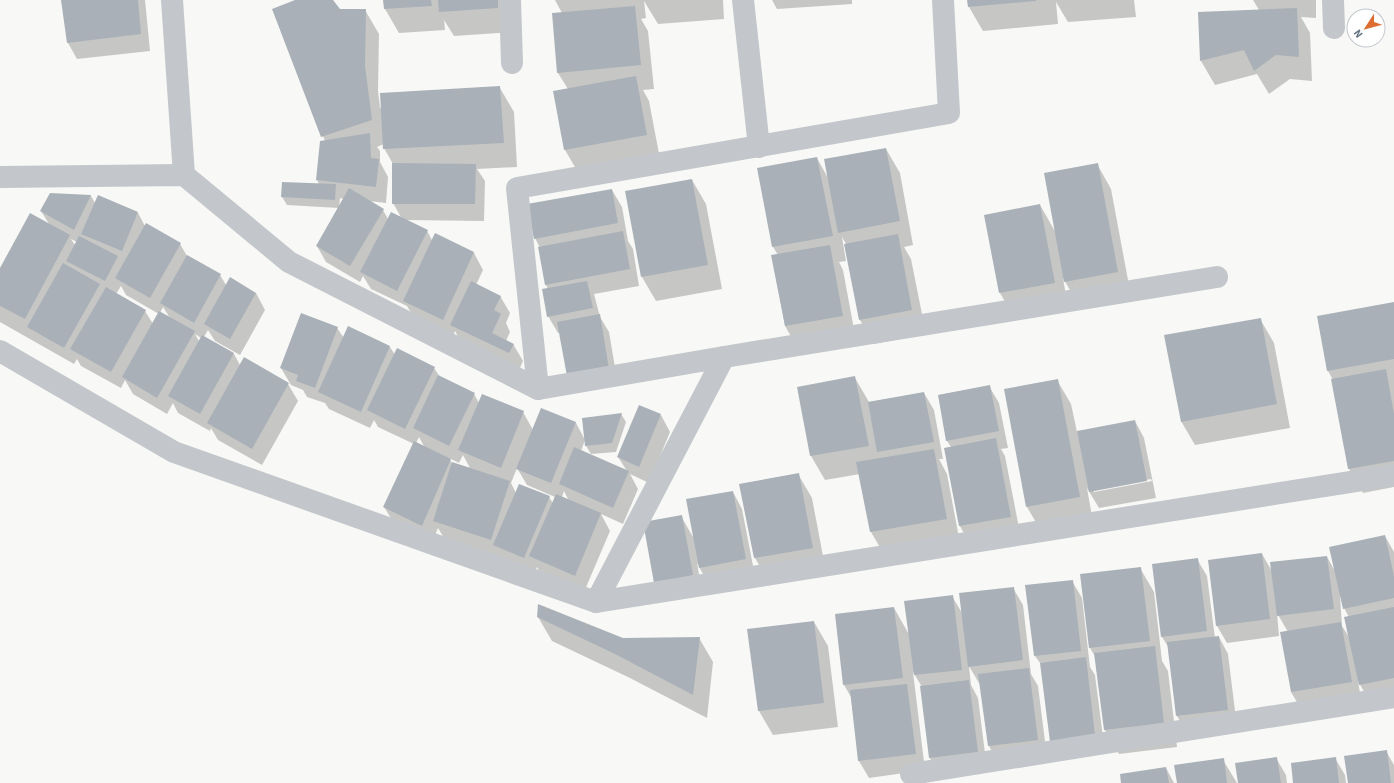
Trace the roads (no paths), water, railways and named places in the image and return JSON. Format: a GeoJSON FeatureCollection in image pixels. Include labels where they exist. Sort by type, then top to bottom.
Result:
{"type":"FeatureCollection","features":[{"type":"Feature","properties":{"kind":"street"},"geometry":{"type":"LineString","coordinates":[[172,0],[184,175]]}},
{"type":"Feature","properties":{"kind":"street"},"geometry":{"type":"LineString","coordinates":[[510,0],[512,63]]}},
{"type":"Feature","properties":{"kind":"street"},"geometry":{"type":"LineString","coordinates":[[743,0],[759,147]]}},
{"type":"Feature","properties":{"kind":"street"},"geometry":{"type":"LineString","coordinates":[[538,389],[517,188],[949,113],[943,0]]}},
{"type":"Feature","properties":{"kind":"street"},"geometry":{"type":"LineString","coordinates":[[1333,0],[1334,28]]}},
{"type":"Feature","properties":{"kind":"street"},"geometry":{"type":"LineString","coordinates":[[0,177],[184,175],[289,262],[538,389],[724,357],[1217,277]]}},
{"type":"Feature","properties":{"kind":"street"},"geometry":{"type":"LineString","coordinates":[[0,350],[174,452],[596,602],[1394,475]]}},
{"type":"Feature","properties":{"kind":"street"},"geometry":{"type":"LineString","coordinates":[[596,602],[724,357]]}},
{"type":"Feature","properties":{"kind":"street"},"geometry":{"type":"LineString","coordinates":[[911,774],[1394,697]]}}]}
